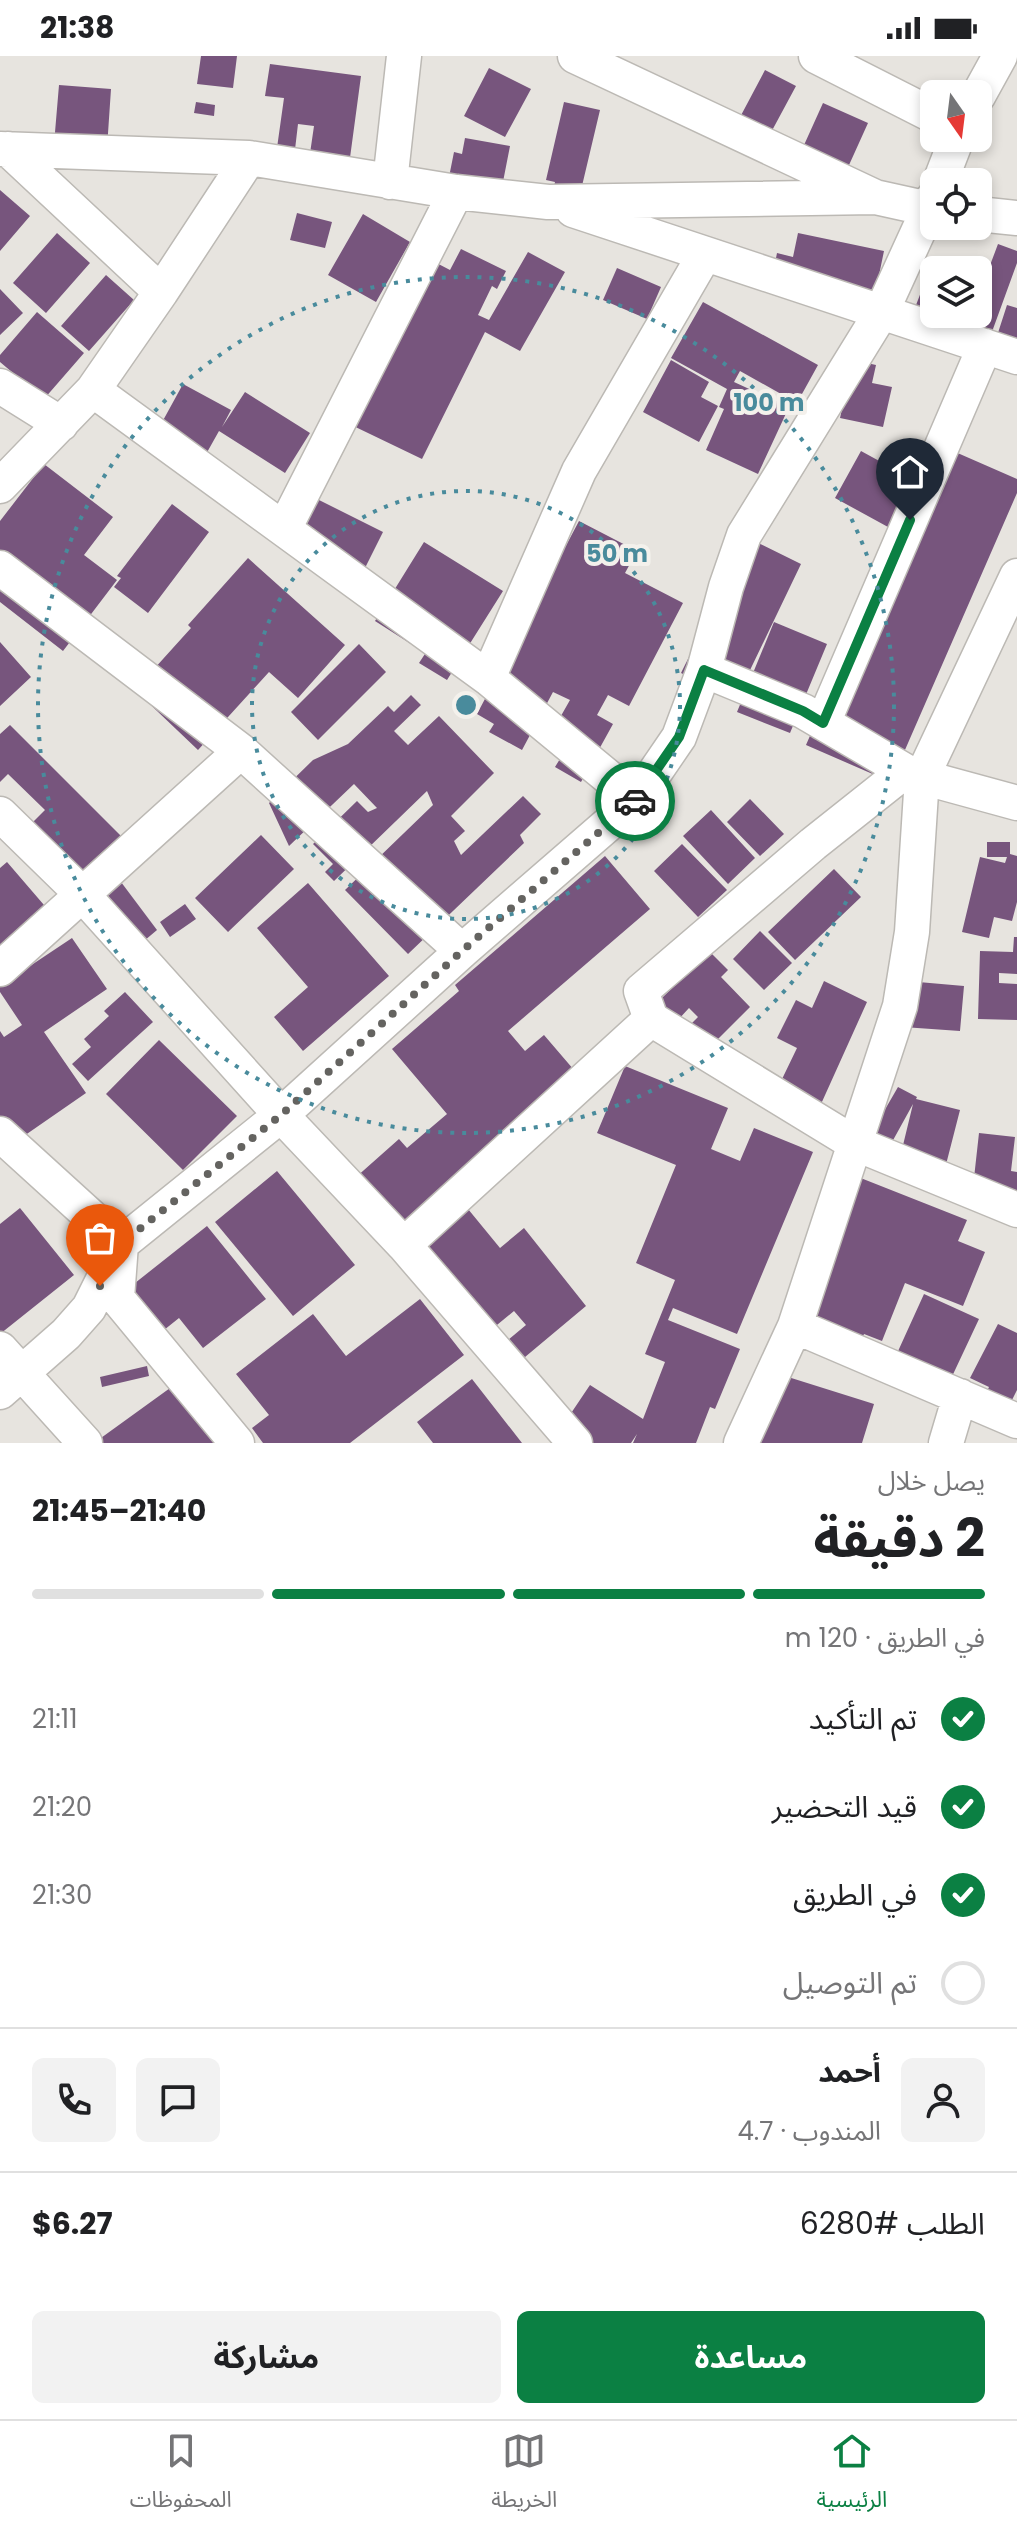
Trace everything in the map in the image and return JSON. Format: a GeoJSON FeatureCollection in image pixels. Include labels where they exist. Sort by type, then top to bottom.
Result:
{"type":"FeatureCollection","features":[{"type":"Feature","properties":{"kind":"street"},"geometry":{"type":"LineString","coordinates":[[390,182],[404,56]]}},
{"type":"Feature","properties":{"kind":"street"},"geometry":{"type":"LineString","coordinates":[[575,56],[875,197]]}},
{"type":"Feature","properties":{"kind":"street"},"geometry":{"type":"LineString","coordinates":[[816,56],[920,109]]}},
{"type":"Feature","properties":{"kind":"street"},"geometry":{"type":"LineString","coordinates":[[987,80],[1000,56]]}},
{"type":"Feature","properties":{"kind":"street"},"geometry":{"type":"LineString","coordinates":[[4,149],[249,158],[456,192],[548,202],[875,197],[920,199]]}},
{"type":"Feature","properties":{"kind":"street"},"geometry":{"type":"LineString","coordinates":[[4,149],[161,292]]}},
{"type":"Feature","properties":{"kind":"street"},"geometry":{"type":"LineString","coordinates":[[0,486],[93,390],[249,158]]}},
{"type":"Feature","properties":{"kind":"street"},"geometry":{"type":"LineString","coordinates":[[284,529],[456,192]]}},
{"type":"Feature","properties":{"kind":"street"},"geometry":{"type":"LineString","coordinates":[[548,202],[1017,357]]}},
{"type":"Feature","properties":{"kind":"street"},"geometry":{"type":"LineString","coordinates":[[992,215],[1017,218]]}},
{"type":"Feature","properties":{"kind":"street"},"geometry":{"type":"LineString","coordinates":[[85,1443],[8,1371],[66,1334],[89,1308],[121,1244],[281,1115],[462,951],[636,800],[679,737],[704,670],[726,587],[744,535],[881,313],[920,230]]}},
{"type":"Feature","properties":{"kind":"street"},"geometry":{"type":"LineString","coordinates":[[488,678],[579,471],[705,254]]}},
{"type":"Feature","properties":{"kind":"street"},"geometry":{"type":"LineString","coordinates":[[823,723],[985,346]]}},
{"type":"Feature","properties":{"kind":"street"},"geometry":{"type":"LineString","coordinates":[[0,386],[61,424]]}},
{"type":"Feature","properties":{"kind":"street"},"geometry":{"type":"LineString","coordinates":[[93,390],[488,678],[636,800]]}},
{"type":"Feature","properties":{"kind":"street"},"geometry":{"type":"LineString","coordinates":[[0,568],[241,751],[462,951]]}},
{"type":"Feature","properties":{"kind":"street"},"geometry":{"type":"LineString","coordinates":[[1017,576],[913,774],[813,844],[641,991],[651,1019],[854,1143],[1017,1210]]}},
{"type":"Feature","properties":{"kind":"street"},"geometry":{"type":"LineString","coordinates":[[704,670],[803,711],[913,774],[1017,803]]}},
{"type":"Feature","properties":{"kind":"street"},"geometry":{"type":"LineString","coordinates":[[0,969],[241,751]]}},
{"type":"Feature","properties":{"kind":"street"},"geometry":{"type":"LineString","coordinates":[[741,1443],[795,1326],[900,1006],[912,932],[913,774]]}},
{"type":"Feature","properties":{"kind":"street"},"geometry":{"type":"LineString","coordinates":[[0,814],[81,893],[281,1115],[404,1245],[575,1443]]}},
{"type":"Feature","properties":{"kind":"street"},"geometry":{"type":"LineString","coordinates":[[404,1245],[651,1019]]}},
{"type":"Feature","properties":{"kind":"street"},"geometry":{"type":"LineString","coordinates":[[0,1134],[121,1244]]}},
{"type":"Feature","properties":{"kind":"street"},"geometry":{"type":"LineString","coordinates":[[121,1244],[117,1298],[237,1443]]}},
{"type":"Feature","properties":{"kind":"street"},"geometry":{"type":"LineString","coordinates":[[795,1326],[1017,1421]]}},
{"type":"Feature","properties":{"kind":"street"},"geometry":{"type":"LineString","coordinates":[[946,1443],[960,1396]]}},
{"type":"Feature","properties":{"kind":"building"},"geometry":{"type":"Polygon","coordinates":[[[201,56],[237,56],[233,88],[197,84],[201,56]]]}},
{"type":"Feature","properties":{"kind":"building"},"geometry":{"type":"Polygon","coordinates":[[[270,64],[361,76],[347,180],[307,174],[314,126],[298,124],[294,158],[276,155],[284,98],[265,96],[270,64]]]}},
{"type":"Feature","properties":{"kind":"building"},"geometry":{"type":"Polygon","coordinates":[[[489,68],[531,89],[505,137],[464,116],[489,68]]]}},
{"type":"Feature","properties":{"kind":"building"},"geometry":{"type":"Polygon","coordinates":[[[765,70],[796,86],[768,138],[738,121],[765,70]]]}},
{"type":"Feature","properties":{"kind":"building"},"geometry":{"type":"Polygon","coordinates":[[[59,85],[111,89],[107,148],[54,144],[59,85]]]}},
{"type":"Feature","properties":{"kind":"building"},"geometry":{"type":"Polygon","coordinates":[[[196,102],[215,105],[214,116],[194,113],[196,102]]]}},
{"type":"Feature","properties":{"kind":"building"},"geometry":{"type":"Polygon","coordinates":[[[564,102],[600,110],[577,207],[550,202],[555,182],[546,180],[564,102]]]}},
{"type":"Feature","properties":{"kind":"building"},"geometry":{"type":"Polygon","coordinates":[[[823,103],[868,123],[840,185],[795,165],[823,103]]]}},
{"type":"Feature","properties":{"kind":"building"},"geometry":{"type":"Polygon","coordinates":[[[465,138],[510,146],[501,192],[448,182],[454,152],[462,154],[465,138]]]}},
{"type":"Feature","properties":{"kind":"building"},"geometry":{"type":"Polygon","coordinates":[[[0,190],[30,216],[0,251],[0,190]]]}},
{"type":"Feature","properties":{"kind":"building"},"geometry":{"type":"Polygon","coordinates":[[[297,213],[332,222],[325,248],[290,240],[297,213]]]}},
{"type":"Feature","properties":{"kind":"building"},"geometry":{"type":"Polygon","coordinates":[[[363,214],[410,242],[376,302],[328,275],[363,214]]]}},
{"type":"Feature","properties":{"kind":"building"},"geometry":{"type":"Polygon","coordinates":[[[57,233],[90,263],[46,313],[13,283],[57,233]]]}},
{"type":"Feature","properties":{"kind":"building"},"geometry":{"type":"Polygon","coordinates":[[[798,233],[884,251],[872,309],[770,288],[777,253],[793,257],[798,233]]]}},
{"type":"Feature","properties":{"kind":"building"},"geometry":{"type":"Polygon","coordinates":[[[998,244],[1017,251],[1017,263],[989,340],[955,328],[992,328],[992,260],[998,244]]]}},
{"type":"Feature","properties":{"kind":"building"},"geometry":{"type":"Polygon","coordinates":[[[461,249],[506,271],[497,289],[492,286],[478,315],[489,320],[528,252],[565,272],[520,351],[485,332],[422,459],[343,421],[425,257],[450,270],[461,249]]]}},
{"type":"Feature","properties":{"kind":"building"},"geometry":{"type":"Polygon","coordinates":[[[617,268],[661,287],[647,319],[603,300],[617,268]]]}},
{"type":"Feature","properties":{"kind":"building"},"geometry":{"type":"Polygon","coordinates":[[[106,275],[134,300],[89,351],[61,326],[106,275]]]}},
{"type":"Feature","properties":{"kind":"building"},"geometry":{"type":"Polygon","coordinates":[[[0,289],[23,313],[0,335],[0,289]]]}},
{"type":"Feature","properties":{"kind":"building"},"geometry":{"type":"Polygon","coordinates":[[[920,295],[920,315],[913,313],[920,295]]]}},
{"type":"Feature","properties":{"kind":"building"},"geometry":{"type":"Polygon","coordinates":[[[703,302],[818,365],[797,403],[740,371],[734,382],[789,407],[758,474],[706,450],[724,409],[719,407],[727,389],[671,358],[703,302]]]}},
{"type":"Feature","properties":{"kind":"building"},"geometry":{"type":"Polygon","coordinates":[[[1007,305],[1017,308],[1017,345],[996,339],[1007,305]]]}},
{"type":"Feature","properties":{"kind":"building"},"geometry":{"type":"Polygon","coordinates":[[[37,312],[84,353],[44,399],[0,362],[0,355],[37,312]]]}},
{"type":"Feature","properties":{"kind":"building"},"geometry":{"type":"Polygon","coordinates":[[[671,360],[709,382],[701,397],[718,406],[699,442],[643,412],[671,360]]]}},
{"type":"Feature","properties":{"kind":"building"},"geometry":{"type":"Polygon","coordinates":[[[853,360],[876,365],[872,383],[892,387],[883,427],[840,418],[853,360]]]}},
{"type":"Feature","properties":{"kind":"building"},"geometry":{"type":"Polygon","coordinates":[[[183,384],[231,410],[222,427],[245,392],[310,433],[285,473],[219,431],[196,472],[149,446],[183,384]]]}},
{"type":"Feature","properties":{"kind":"building"},"geometry":{"type":"Polygon","coordinates":[[[937,444],[1017,479],[1017,493],[891,782],[806,745],[937,444]]]}},
{"type":"Feature","properties":{"kind":"building"},"geometry":{"type":"Polygon","coordinates":[[[861,451],[914,480],[888,527],[835,498],[861,451]]]}},
{"type":"Feature","properties":{"kind":"building"},"geometry":{"type":"Polygon","coordinates":[[[44,464],[113,517],[84,555],[117,580],[63,651],[0,602],[0,521],[44,464]]]}},
{"type":"Feature","properties":{"kind":"building"},"geometry":{"type":"Polygon","coordinates":[[[305,493],[383,532],[364,570],[279,544],[305,493]]]}},
{"type":"Feature","properties":{"kind":"building"},"geometry":{"type":"Polygon","coordinates":[[[172,504],[209,532],[148,613],[114,587],[121,578],[117,576],[172,504]]]}},
{"type":"Feature","properties":{"kind":"building"},"geometry":{"type":"Polygon","coordinates":[[[579,521],[637,551],[625,573],[683,603],[629,706],[608,695],[597,715],[613,724],[581,782],[555,767],[563,754],[545,744],[570,700],[553,692],[522,750],[489,732],[494,724],[477,714],[579,521]]]}},
{"type":"Feature","properties":{"kind":"building"},"geometry":{"type":"Polygon","coordinates":[[[748,538],[801,564],[739,693],[716,690],[681,673],[748,538]]]}},
{"type":"Feature","properties":{"kind":"building"},"geometry":{"type":"Polygon","coordinates":[[[424,542],[503,591],[447,680],[419,663],[444,625],[429,616],[411,644],[375,621],[424,542]]]}},
{"type":"Feature","properties":{"kind":"building"},"geometry":{"type":"Polygon","coordinates":[[[248,558],[345,645],[298,698],[269,672],[198,750],[135,690],[248,558]]]}},
{"type":"Feature","properties":{"kind":"building"},"geometry":{"type":"Polygon","coordinates":[[[774,622],[827,644],[790,733],[737,712],[774,622]]]}},
{"type":"Feature","properties":{"kind":"building"},"geometry":{"type":"Polygon","coordinates":[[[0,642],[31,677],[0,706],[0,642]]]}},
{"type":"Feature","properties":{"kind":"building"},"geometry":{"type":"Polygon","coordinates":[[[359,644],[386,672],[318,740],[291,712],[359,644]]]}},
{"type":"Feature","properties":{"kind":"building"},"geometry":{"type":"Polygon","coordinates":[[[411,695],[421,705],[394,731],[408,745],[439,716],[494,773],[451,816],[465,831],[454,841],[461,855],[523,796],[541,814],[520,835],[524,843],[408,954],[345,890],[433,805],[427,791],[334,881],[325,872],[333,864],[313,844],[357,801],[368,812],[377,808],[354,784],[289,846],[269,803],[313,760],[348,744],[388,706],[394,712],[411,695]]]}},
{"type":"Feature","properties":{"kind":"building"},"geometry":{"type":"Polygon","coordinates":[[[10,725],[122,837],[67,892],[15,840],[45,810],[8,774],[0,782],[0,734],[10,725]]]}},
{"type":"Feature","properties":{"kind":"building"},"geometry":{"type":"Polygon","coordinates":[[[750,799],[784,834],[760,856],[727,822],[750,799]]]}},
{"type":"Feature","properties":{"kind":"building"},"geometry":{"type":"Polygon","coordinates":[[[711,810],[755,858],[728,884],[683,836],[711,810]]]}},
{"type":"Feature","properties":{"kind":"building"},"geometry":{"type":"Polygon","coordinates":[[[261,835],[294,869],[228,932],[195,898],[261,835]]]}},
{"type":"Feature","properties":{"kind":"building"},"geometry":{"type":"Polygon","coordinates":[[[987,842],[1010,842],[1010,854],[1017,856],[1017,902],[1012,921],[994,917],[989,938],[962,932],[980,857],[1005,863],[1007,857],[987,857],[987,842]]]}},
{"type":"Feature","properties":{"kind":"building"},"geometry":{"type":"Polygon","coordinates":[[[682,844],[727,890],[698,917],[654,871],[682,844]]]}},
{"type":"Feature","properties":{"kind":"building"},"geometry":{"type":"Polygon","coordinates":[[[605,856],[650,909],[508,1031],[525,1051],[544,1035],[574,1070],[390,1238],[346,1186],[399,1139],[407,1148],[447,1114],[392,1049],[459,991],[455,985],[605,856]]]}},
{"type":"Feature","properties":{"kind":"building"},"geometry":{"type":"Polygon","coordinates":[[[7,862],[50,912],[0,954],[0,868],[7,862]]]}},
{"type":"Feature","properties":{"kind":"building"},"geometry":{"type":"Polygon","coordinates":[[[834,869],[861,897],[795,960],[768,932],[834,869]]]}},
{"type":"Feature","properties":{"kind":"building"},"geometry":{"type":"Polygon","coordinates":[[[118,878],[157,930],[125,957],[83,907],[118,878]]]}},
{"type":"Feature","properties":{"kind":"building"},"geometry":{"type":"Polygon","coordinates":[[[308,883],[389,976],[303,1051],[274,1017],[308,987],[257,928],[308,883]]]}},
{"type":"Feature","properties":{"kind":"building"},"geometry":{"type":"Polygon","coordinates":[[[185,904],[196,919],[170,937],[160,922],[185,904]]]}},
{"type":"Feature","properties":{"kind":"building"},"geometry":{"type":"Polygon","coordinates":[[[760,931],[792,963],[764,990],[733,959],[760,931]]]}},
{"type":"Feature","properties":{"kind":"building"},"geometry":{"type":"Polygon","coordinates":[[[1014,937],[1017,937],[1017,974],[999,973],[999,983],[1017,984],[1017,1020],[978,1019],[980,951],[1013,952],[1014,937]]]}},
{"type":"Feature","properties":{"kind":"building"},"geometry":{"type":"Polygon","coordinates":[[[72,938],[107,989],[44,1032],[86,1093],[21,1138],[0,1117],[0,1031],[4,1037],[22,1025],[0,992],[0,986],[72,938]]]}},
{"type":"Feature","properties":{"kind":"building"},"geometry":{"type":"Polygon","coordinates":[[[709,951],[728,970],[721,977],[750,1007],[708,1049],[687,1028],[698,1017],[689,1008],[677,1021],[658,1002],[709,951]]]}},
{"type":"Feature","properties":{"kind":"building"},"geometry":{"type":"Polygon","coordinates":[[[824,981],[867,1002],[812,1124],[770,1104],[797,1048],[777,1038],[796,1000],[812,1008],[824,981]]]}},
{"type":"Feature","properties":{"kind":"building"},"geometry":{"type":"Polygon","coordinates":[[[907,981],[964,986],[960,1031],[903,1027],[907,981]]]}},
{"type":"Feature","properties":{"kind":"building"},"geometry":{"type":"Polygon","coordinates":[[[125,992],[153,1022],[88,1081],[72,1064],[91,1047],[84,1039],[109,1016],[104,1011],[125,992]]]}},
{"type":"Feature","properties":{"kind":"building"},"geometry":{"type":"Polygon","coordinates":[[[159,1040],[237,1116],[183,1170],[106,1094],[159,1040]]]}},
{"type":"Feature","properties":{"kind":"building"},"geometry":{"type":"Polygon","coordinates":[[[625,1066],[728,1108],[711,1149],[740,1161],[754,1128],[813,1152],[737,1334],[673,1308],[668,1320],[740,1349],[715,1409],[710,1407],[696,1443],[633,1443],[637,1434],[631,1443],[558,1443],[553,1440],[590,1385],[643,1419],[665,1362],[645,1354],[675,1280],[636,1263],[676,1165],[597,1133],[625,1066]]]}},
{"type":"Feature","properties":{"kind":"building"},"geometry":{"type":"Polygon","coordinates":[[[898,1087],[916,1099],[960,1110],[941,1184],[896,1174],[913,1104],[881,1162],[861,1151],[898,1087]]]}},
{"type":"Feature","properties":{"kind":"building"},"geometry":{"type":"Polygon","coordinates":[[[979,1133],[1015,1137],[1011,1171],[1017,1172],[1017,1208],[972,1196],[979,1133]]]}},
{"type":"Feature","properties":{"kind":"building"},"geometry":{"type":"Polygon","coordinates":[[[277,1171],[355,1265],[293,1316],[215,1222],[277,1171]]]}},
{"type":"Feature","properties":{"kind":"building"},"geometry":{"type":"Polygon","coordinates":[[[848,1173],[967,1220],[958,1241],[985,1252],[963,1306],[905,1283],[882,1341],[864,1334],[852,1362],[785,1328],[848,1173]]]}},
{"type":"Feature","properties":{"kind":"building"},"geometry":{"type":"Polygon","coordinates":[[[20,1208],[74,1275],[0,1334],[0,1224],[20,1208]]]}},
{"type":"Feature","properties":{"kind":"building"},"geometry":{"type":"Polygon","coordinates":[[[468,1209],[500,1248],[524,1228],[586,1306],[506,1373],[491,1354],[526,1325],[514,1311],[475,1343],[406,1261],[468,1209]]]}},
{"type":"Feature","properties":{"kind":"building"},"geometry":{"type":"Polygon","coordinates":[[[207,1226],[266,1299],[203,1348],[179,1318],[164,1330],[130,1287],[207,1226]]]}},
{"type":"Feature","properties":{"kind":"building"},"geometry":{"type":"Polygon","coordinates":[[[924,1294],[979,1319],[948,1385],[894,1360],[924,1294]]]}},
{"type":"Feature","properties":{"kind":"building"},"geometry":{"type":"Polygon","coordinates":[[[420,1299],[464,1355],[350,1443],[263,1443],[252,1428],[269,1415],[236,1374],[313,1314],[346,1356],[420,1299]]]}},
{"type":"Feature","properties":{"kind":"building"},"geometry":{"type":"Polygon","coordinates":[[[998,1324],[1017,1333],[1017,1390],[1004,1416],[981,1404],[989,1387],[970,1378],[998,1324]]]}},
{"type":"Feature","properties":{"kind":"building"},"geometry":{"type":"Polygon","coordinates":[[[147,1366],[149,1376],[102,1387],[100,1377],[147,1366]]]}},
{"type":"Feature","properties":{"kind":"building"},"geometry":{"type":"Polygon","coordinates":[[[769,1371],[874,1404],[862,1443],[746,1443],[769,1371]]]}},
{"type":"Feature","properties":{"kind":"building"},"geometry":{"type":"Polygon","coordinates":[[[472,1379],[522,1443],[433,1443],[417,1422],[472,1379]]]}},
{"type":"Feature","properties":{"kind":"building"},"geometry":{"type":"Polygon","coordinates":[[[177,1383],[220,1443],[94,1443],[177,1383]]]}},
{"type":"Feature","properties":{"kind":"way so far"},"geometry":{"type":"LineString","coordinates":[[100,1286],[121,1244],[281,1115],[462,951],[635,801]]}},
{"type":"Feature","properties":{"kind":"route"},"geometry":{"type":"LineString","coordinates":[[635,801],[679,737],[704,670],[803,711],[823,723],[910,520]]}}]}
